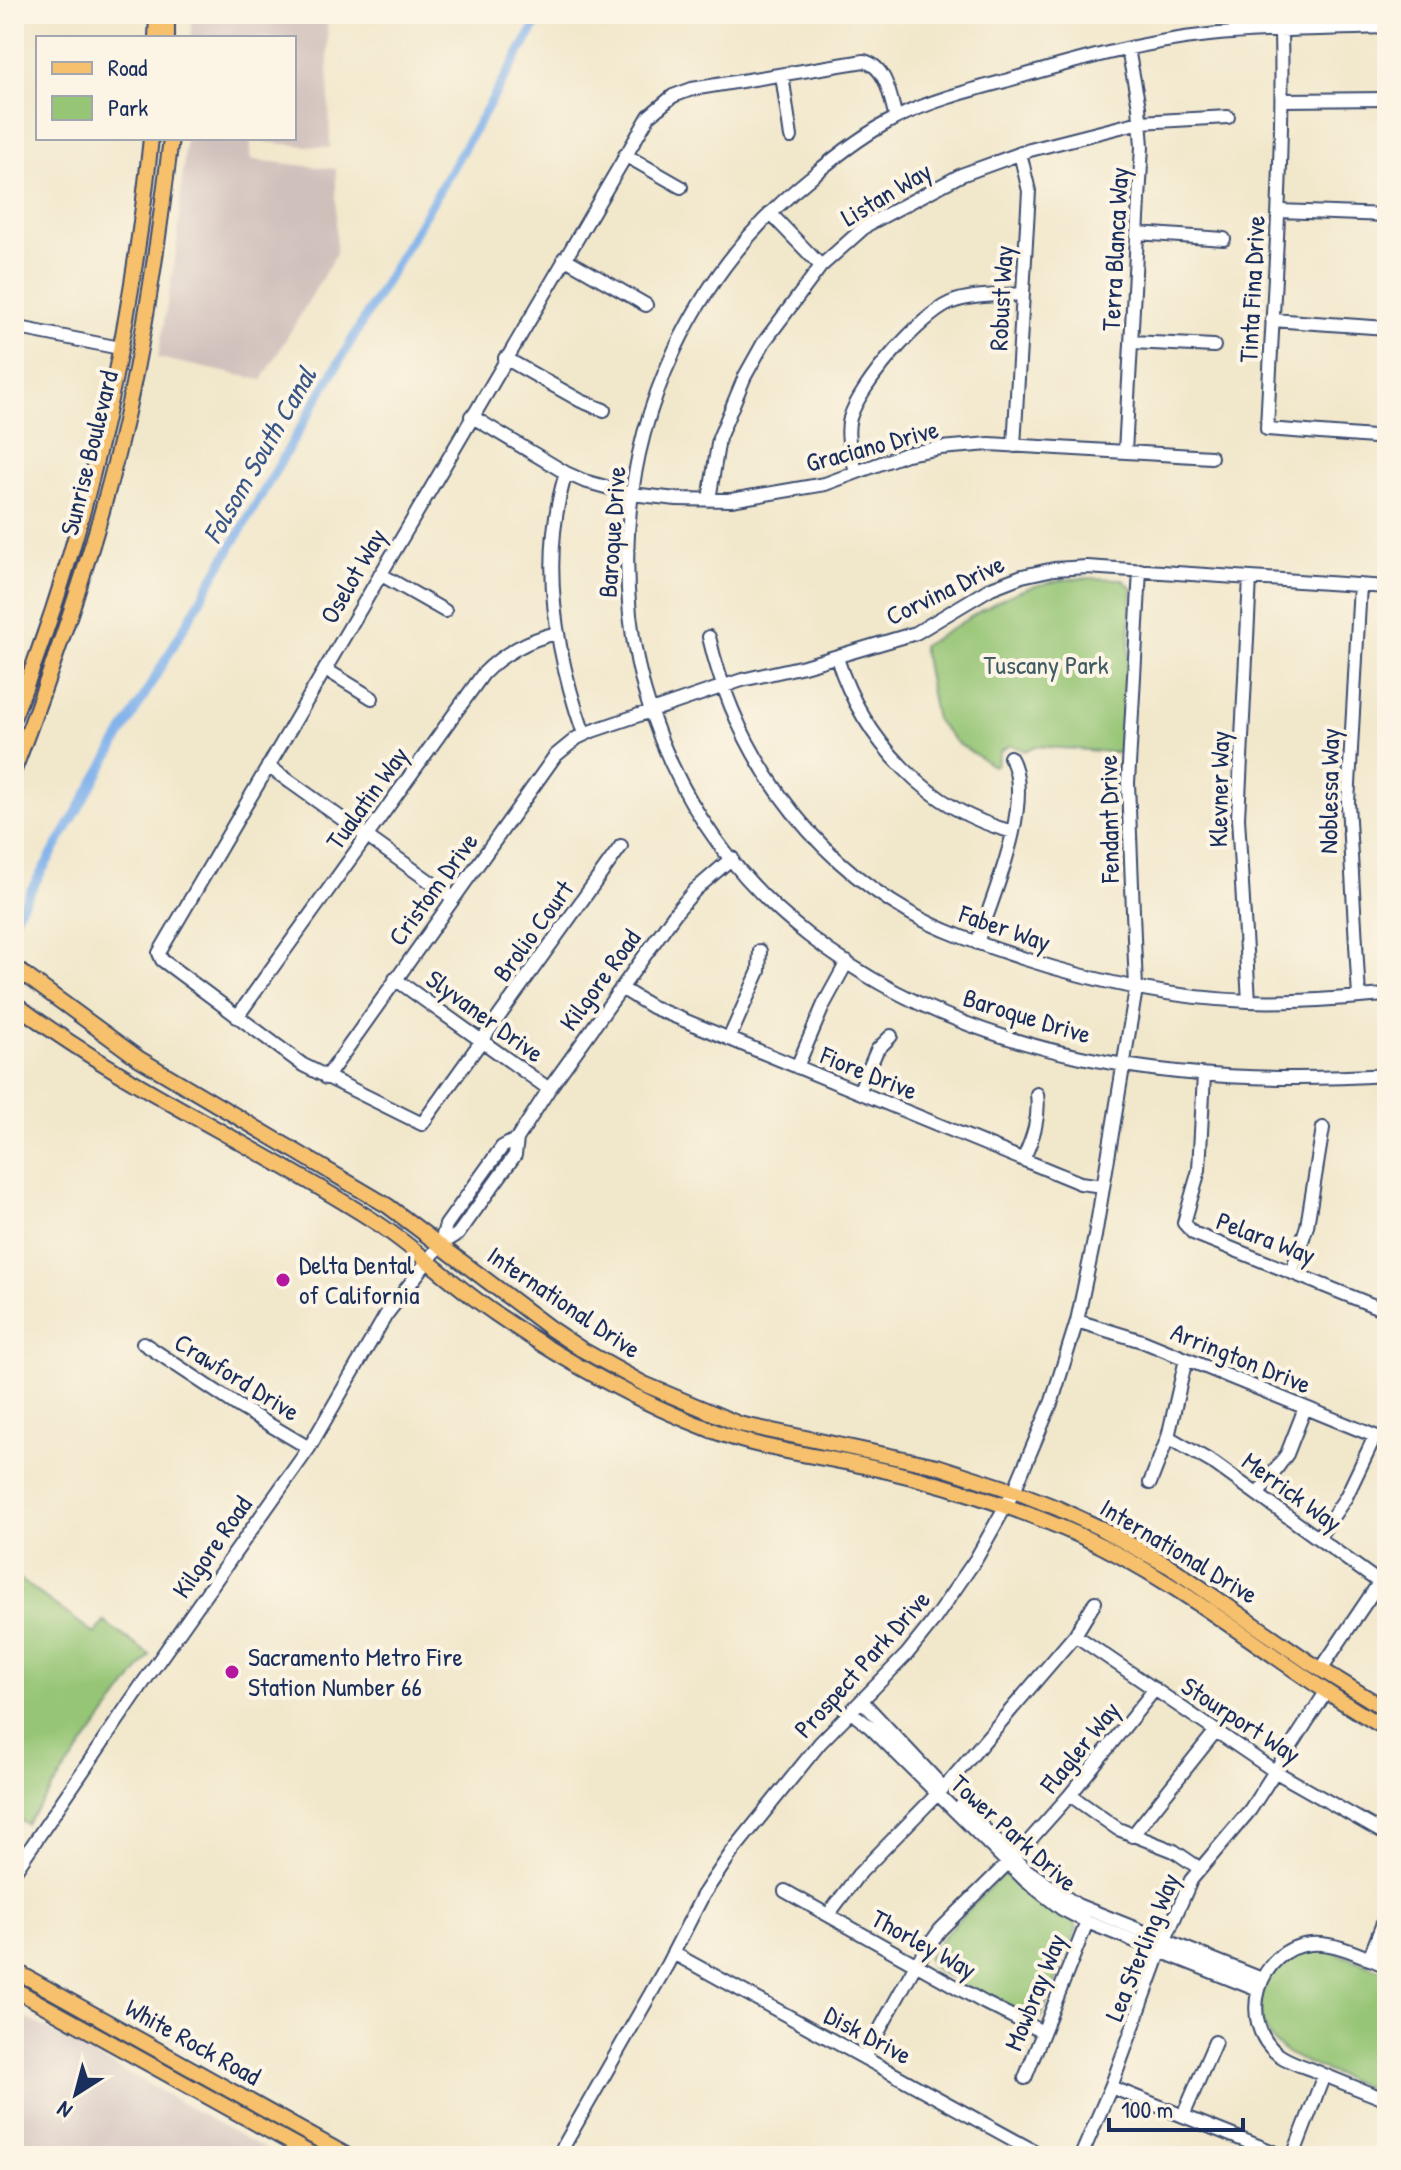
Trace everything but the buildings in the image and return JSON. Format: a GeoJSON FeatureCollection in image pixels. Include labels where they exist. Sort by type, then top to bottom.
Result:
{"type":"FeatureCollection","features":[{"type":"Feature","properties":{"kind":"main road"},"geometry":{"type":"LineString","coordinates":[[156,36],[157,14]]}},
{"type":"Feature","properties":{"kind":"main road"},"geometry":{"type":"LineString","coordinates":[[167,14],[167,36]]}},
{"type":"Feature","properties":{"kind":"main road"},"geometry":{"type":"LineString","coordinates":[[176,14],[176,36]]}},
{"type":"Feature","properties":{"kind":"main road","name":"Sunrise Boulevard"},"geometry":{"type":"LineString","coordinates":[[14,716],[88,499],[120,348],[151,140]]}},
{"type":"Feature","properties":{"kind":"main road","name":"Sunrise Boulevard"},"geometry":{"type":"LineString","coordinates":[[14,770],[71,614],[114,467],[139,345],[171,140]]}},
{"type":"Feature","properties":{"kind":"main road"},"geometry":{"type":"LineString","coordinates":[[137,248],[146,265],[134,334],[139,345]]}},
{"type":"Feature","properties":{"kind":"main road"},"geometry":{"type":"LineString","coordinates":[[114,467],[109,454],[129,365],[120,348]]}},
{"type":"Feature","properties":{"kind":"main road","name":"International Drive"},"geometry":{"type":"LineString","coordinates":[[14,967],[138,1058],[388,1206],[581,1349],[644,1384],[698,1408],[767,1431],[937,1466],[1014,1491],[1100,1528],[1209,1592],[1387,1710]]}},
{"type":"Feature","properties":{"kind":"main road","name":"International Drive"},"geometry":{"type":"LineString","coordinates":[[15,1004],[140,1085],[375,1221],[496,1314],[621,1389],[715,1432],[869,1467],[1041,1519],[1135,1563],[1326,1692],[1387,1729]]}},
{"type":"Feature","properties":{"kind":"main road"},"geometry":{"type":"LineString","coordinates":[[621,1389],[677,1408],[698,1408]]}},
{"type":"Feature","properties":{"kind":"main road"},"geometry":{"type":"LineString","coordinates":[[682,1418],[705,1419],[748,1433],[767,1431]]}},
{"type":"Feature","properties":{"kind":"main road","name":"White Rock Road"},"geometry":{"type":"LineString","coordinates":[[14,1970],[348,2156]]}},
{"type":"Feature","properties":{"kind":"main road","name":"White Rock Road"},"geometry":{"type":"LineString","coordinates":[[14,1989],[315,2156]]}},
{"type":"Feature","properties":{"kind":"street","name":"Baroque Drive"},"geometry":{"type":"LineString","coordinates":[[1387,27],[1206,35],[1128,49],[955,95],[896,118],[824,167],[770,213],[737,248],[711,284],[669,359],[652,404],[631,494],[626,585],[636,655],[651,711],[693,803],[732,858],[789,920],[847,962],[915,1000],[987,1031],[1047,1050],[1123,1066],[1204,1075],[1387,1075]]}},
{"type":"Feature","properties":{"kind":"street","name":"Tinta Fina Drive"},"geometry":{"type":"LineString","coordinates":[[1281,31],[1283,100],[1267,429],[1387,438]]}},
{"type":"Feature","properties":{"kind":"street","name":"Terra Blanca Way"},"geometry":{"type":"LineString","coordinates":[[1125,452],[1142,146],[1128,49]]}},
{"type":"Feature","properties":{"kind":"street","name":"Oselot Way"},"geometry":{"type":"LineString","coordinates":[[482,1041],[422,1124],[326,1078],[274,1046],[162,960],[159,953],[649,116],[673,96],[692,89],[864,61],[875,64],[881,72],[896,118]]}},
{"type":"Feature","properties":{"kind":"street"},"geometry":{"type":"LineString","coordinates":[[782,75],[791,137]]}},
{"type":"Feature","properties":{"kind":"street"},"geometry":{"type":"LineString","coordinates":[[1283,100],[1387,99]]}},
{"type":"Feature","properties":{"kind":"street","name":"Listan Way"},"geometry":{"type":"LineString","coordinates":[[709,500],[719,438],[745,376],[764,342],[821,266],[867,225],[961,175],[1020,153],[1140,122],[1228,117]]}},
{"type":"Feature","properties":{"kind":"street","name":"Robust Way"},"geometry":{"type":"LineString","coordinates":[[1014,446],[1029,191],[1020,153]]}},
{"type":"Feature","properties":{"kind":"street"},"geometry":{"type":"LineString","coordinates":[[625,155],[681,187]]}},
{"type":"Feature","properties":{"kind":"street"},"geometry":{"type":"LineString","coordinates":[[1279,211],[1387,215]]}},
{"type":"Feature","properties":{"kind":"street"},"geometry":{"type":"LineString","coordinates":[[770,213],[821,266]]}},
{"type":"Feature","properties":{"kind":"street"},"geometry":{"type":"LineString","coordinates":[[1137,233],[1224,239]]}},
{"type":"Feature","properties":{"kind":"street"},"geometry":{"type":"LineString","coordinates":[[564,258],[646,305]]}},
{"type":"Feature","properties":{"kind":"street"},"geometry":{"type":"LineString","coordinates":[[856,472],[848,433],[850,419],[860,395],[882,366],[927,319],[949,304],[970,298],[1023,294]]}},
{"type":"Feature","properties":{"kind":"street"},"geometry":{"type":"LineString","coordinates":[[1272,320],[1387,328]]}},
{"type":"Feature","properties":{"kind":"street"},"geometry":{"type":"LineString","coordinates":[[14,327],[120,348]]}},
{"type":"Feature","properties":{"kind":"street"},"geometry":{"type":"LineString","coordinates":[[1132,342],[1214,346]]}},
{"type":"Feature","properties":{"kind":"street"},"geometry":{"type":"LineString","coordinates":[[505,358],[581,401],[604,410]]}},
{"type":"Feature","properties":{"kind":"street","name":"Graciano Drive"},"geometry":{"type":"LineString","coordinates":[[471,416],[566,473],[631,494],[709,500],[731,500],[825,484],[906,454],[940,448],[990,444],[1211,457]]}},
{"type":"Feature","properties":{"kind":"street"},"geometry":{"type":"LineString","coordinates":[[566,473],[556,506],[553,582],[557,633],[566,679],[584,734]]}},
{"type":"Feature","properties":{"kind":"street","name":"Corvina Drive"},"geometry":{"type":"LineString","coordinates":[[584,734],[761,674],[837,658],[916,633],[991,588],[1022,576],[1070,567],[1387,587]]}},
{"type":"Feature","properties":{"kind":"street","name":"Fendant Drive"},"geometry":{"type":"LineString","coordinates":[[1123,1066],[1136,989],[1128,783],[1140,570]]}},
{"type":"Feature","properties":{"kind":"street"},"geometry":{"type":"LineString","coordinates":[[380,574],[445,611]]}},
{"type":"Feature","properties":{"kind":"street","name":"Klevner Way"},"geometry":{"type":"LineString","coordinates":[[1249,1001],[1238,786],[1250,578]]}},
{"type":"Feature","properties":{"kind":"street","name":"Noblessa Way"},"geometry":{"type":"LineString","coordinates":[[1359,997],[1348,803],[1360,585]]}},
{"type":"Feature","properties":{"kind":"street","name":"Tualatin Way"},"geometry":{"type":"LineString","coordinates":[[237,1017],[483,674],[502,657],[536,639],[557,633]]}},
{"type":"Feature","properties":{"kind":"street","name":"Faber Way"},"geometry":{"type":"LineString","coordinates":[[709,637],[723,687],[752,754],[790,810],[812,836],[853,874],[911,914],[977,943],[1065,972],[1136,989],[1249,1001],[1387,995]]}},
{"type":"Feature","properties":{"kind":"street"},"geometry":{"type":"LineString","coordinates":[[837,658],[861,715],[898,763],[946,802],[986,824],[1013,832]]}},
{"type":"Feature","properties":{"kind":"street"},"geometry":{"type":"LineString","coordinates":[[325,669],[372,698]]}},
{"type":"Feature","properties":{"kind":"street","name":"Cristom Drive"},"geometry":{"type":"LineString","coordinates":[[326,1078],[555,756],[584,734]]}},
{"type":"Feature","properties":{"kind":"street"},"geometry":{"type":"LineString","coordinates":[[977,943],[1013,832],[1018,795],[1016,767],[1010,757]]}},
{"type":"Feature","properties":{"kind":"street"},"geometry":{"type":"LineString","coordinates":[[268,766],[453,898]]}},
{"type":"Feature","properties":{"kind":"street","name":"Brolio Court"},"geometry":{"type":"LineString","coordinates":[[482,1041],[621,846]]}},
{"type":"Feature","properties":{"kind":"street","name":"Kilgore Road"},"geometry":{"type":"LineString","coordinates":[[14,1872],[309,1448],[386,1315],[440,1245],[458,1234],[515,1155],[517,1139],[549,1089],[676,912],[695,890],[732,858]]}},
{"type":"Feature","properties":{"kind":"street"},"geometry":{"type":"LineString","coordinates":[[729,1039],[759,971],[760,951]]}},
{"type":"Feature","properties":{"kind":"street"},"geometry":{"type":"LineString","coordinates":[[797,1067],[824,1004],[847,962]]}},
{"type":"Feature","properties":{"kind":"street","name":"Slyvaner Drive"},"geometry":{"type":"LineString","coordinates":[[395,979],[549,1089]]}},
{"type":"Feature","properties":{"kind":"street","name":"Fiore Drive"},"geometry":{"type":"LineString","coordinates":[[621,988],[652,1007],[1023,1160],[1080,1183],[1103,1186]]}},
{"type":"Feature","properties":{"kind":"street"},"geometry":{"type":"LineString","coordinates":[[859,1092],[877,1050],[891,1036]]}},
{"type":"Feature","properties":{"kind":"street","name":"Prospect Park Drive"},"geometry":{"type":"LineString","coordinates":[[558,2156],[703,1895],[747,1831],[820,1743],[931,1624],[976,1559],[1014,1491],[1052,1401],[1077,1321],[1123,1066]]}},
{"type":"Feature","properties":{"kind":"street","name":"Pelara Way"},"geometry":{"type":"LineString","coordinates":[[1204,1075],[1199,1170],[1184,1223],[1193,1233],[1387,1311]]}},
{"type":"Feature","properties":{"kind":"street"},"geometry":{"type":"LineString","coordinates":[[1023,1160],[1039,1110],[1037,1094]]}},
{"type":"Feature","properties":{"kind":"street"},"geometry":{"type":"LineString","coordinates":[[1292,1271],[1307,1226],[1323,1128]]}},
{"type":"Feature","properties":{"kind":"street","name":"Arrington Drive"},"geometry":{"type":"LineString","coordinates":[[1077,1321],[1142,1341],[1381,1438]]}},
{"type":"Feature","properties":{"kind":"street","name":"Crawford Drive"},"geometry":{"type":"LineString","coordinates":[[143,1343],[238,1406],[309,1448]]}},
{"type":"Feature","properties":{"kind":"street"},"geometry":{"type":"LineString","coordinates":[[1150,1483],[1168,1437],[1186,1359]]}},
{"type":"Feature","properties":{"kind":"street"},"geometry":{"type":"LineString","coordinates":[[1258,1494],[1287,1454],[1305,1408]]}},
{"type":"Feature","properties":{"kind":"street","name":"Merrick Way"},"geometry":{"type":"LineString","coordinates":[[1168,1437],[1215,1464],[1383,1586]]}},
{"type":"Feature","properties":{"kind":"street"},"geometry":{"type":"LineString","coordinates":[[1318,1538],[1381,1438]]}},
{"type":"Feature","properties":{"kind":"street"},"geometry":{"type":"LineString","coordinates":[[1321,1669],[1383,1586],[1387,1571]]}},
{"type":"Feature","properties":{"kind":"street"},"geometry":{"type":"LineString","coordinates":[[828,1915],[858,1875],[940,1791],[1075,1635],[1095,1602]]}},
{"type":"Feature","properties":{"kind":"street","name":"Stourport Way"},"geometry":{"type":"LineString","coordinates":[[1075,1635],[1276,1772],[1387,1835]]}},
{"type":"Feature","properties":{"kind":"street","name":"Flagler Way"},"geometry":{"type":"LineString","coordinates":[[864,2058],[916,1964],[940,1930],[1011,1861],[1070,1795],[1155,1689]]}},
{"type":"Feature","properties":{"kind":"street","name":"Lea Sterling Way"},"geometry":{"type":"LineString","coordinates":[[1081,2156],[1191,1880],[1250,1810],[1326,1692]]}},
{"type":"Feature","properties":{"kind":"street","name":"Tower Park Drive"},"geometry":{"type":"LineString","coordinates":[[862,1701],[940,1791]]}},
{"type":"Feature","properties":{"kind":"street","name":"Tower Park Drive"},"geometry":{"type":"LineString","coordinates":[[851,1712],[940,1791],[1049,1900],[1087,1922],[1163,1946]]}},
{"type":"Feature","properties":{"kind":"street"},"geometry":{"type":"LineString","coordinates":[[1132,1836],[1215,1732]]}},
{"type":"Feature","properties":{"kind":"street"},"geometry":{"type":"LineString","coordinates":[[1070,1795],[1132,1836],[1174,1851],[1199,1868]]}},
{"type":"Feature","properties":{"kind":"street","name":"Tower Park Drive"},"geometry":{"type":"LineString","coordinates":[[1011,1861],[1077,1905],[1163,1946],[1260,1985]]}},
{"type":"Feature","properties":{"kind":"street","name":"Thorley Way"},"geometry":{"type":"LineString","coordinates":[[785,1891],[1043,2032]]}},
{"type":"Feature","properties":{"kind":"street"},"geometry":{"type":"LineString","coordinates":[[1369,1959],[1387,1913]]}},
{"type":"Feature","properties":{"kind":"street","name":"Mowbray Way"},"geometry":{"type":"LineString","coordinates":[[1025,2078],[1087,1922]]}},
{"type":"Feature","properties":{"kind":"street"},"geometry":{"type":"LineString","coordinates":[[1387,1966],[1330,1945],[1300,1946],[1278,1958],[1260,1985],[1257,2018],[1261,2033],[1279,2055],[1387,2100]]}},
{"type":"Feature","properties":{"kind":"street","name":"Disk Drive"},"geometry":{"type":"LineString","coordinates":[[673,1953],[1043,2156]]}},
{"type":"Feature","properties":{"kind":"street"},"geometry":{"type":"LineString","coordinates":[[1183,2116],[1215,2042]]}},
{"type":"Feature","properties":{"kind":"street"},"geometry":{"type":"LineString","coordinates":[[1293,2156],[1324,2075]]}},
{"type":"Feature","properties":{"kind":"street"},"geometry":{"type":"LineString","coordinates":[[1111,2087],[1283,2156]]}},
{"type":"Feature","properties":{"kind":"shaded area"},"geometry":{"type":"Polygon","coordinates":[[[192,14],[327,14],[330,148],[251,141],[250,156],[254,160],[336,169],[336,254],[262,380],[158,358],[176,252],[186,140],[296,140],[296,36],[191,36],[192,14]]]}},
{"type":"Feature","properties":{"kind":"shaded area"},"geometry":{"type":"Polygon","coordinates":[[[14,2012],[48,2029],[277,2156],[14,2156],[14,2012]]]}},
{"type":"Feature","properties":{"kind":"green space","name":"Tuscany Park"},"geometry":{"type":"Polygon","coordinates":[[[1122,579],[1132,588],[1123,753],[1035,746],[1025,751],[1011,745],[1000,751],[997,764],[993,766],[956,742],[936,720],[922,646],[1014,593],[1055,581],[1122,579]]]}},
{"type":"Feature","properties":{"kind":"green space"},"geometry":{"type":"Polygon","coordinates":[[[14,1575],[95,1634],[104,1622],[150,1655],[26,1824],[14,1816],[14,1575]]]}},
{"type":"Feature","properties":{"kind":"green space"},"geometry":{"type":"Polygon","coordinates":[[[1002,1875],[1010,1876],[1073,1919],[1077,1928],[1041,2018],[1018,2014],[986,1999],[931,1967],[927,1958],[949,1930],[1002,1875]]]}},
{"type":"Feature","properties":{"kind":"green space"},"geometry":{"type":"Polygon","coordinates":[[[1314,1949],[1329,1950],[1387,1972],[1387,2096],[1300,2060],[1287,2053],[1268,2035],[1261,2008],[1263,1990],[1270,1974],[1282,1962],[1314,1949]]]}},
{"type":"Feature","properties":{"kind":"waterway","name":"Folsom South Canal"},"geometry":{"type":"LineString","coordinates":[[14,919],[542,14]]}},
{"type":"Feature","properties":{"kind":"place","name":"Delta Dental of California"},"geometry":{"type":"Point","coordinates":[283,1280]}},
{"type":"Feature","properties":{"kind":"place","name":"Sacramento Metro Fire Station Number 66"},"geometry":{"type":"Point","coordinates":[232,1672]}}]}
